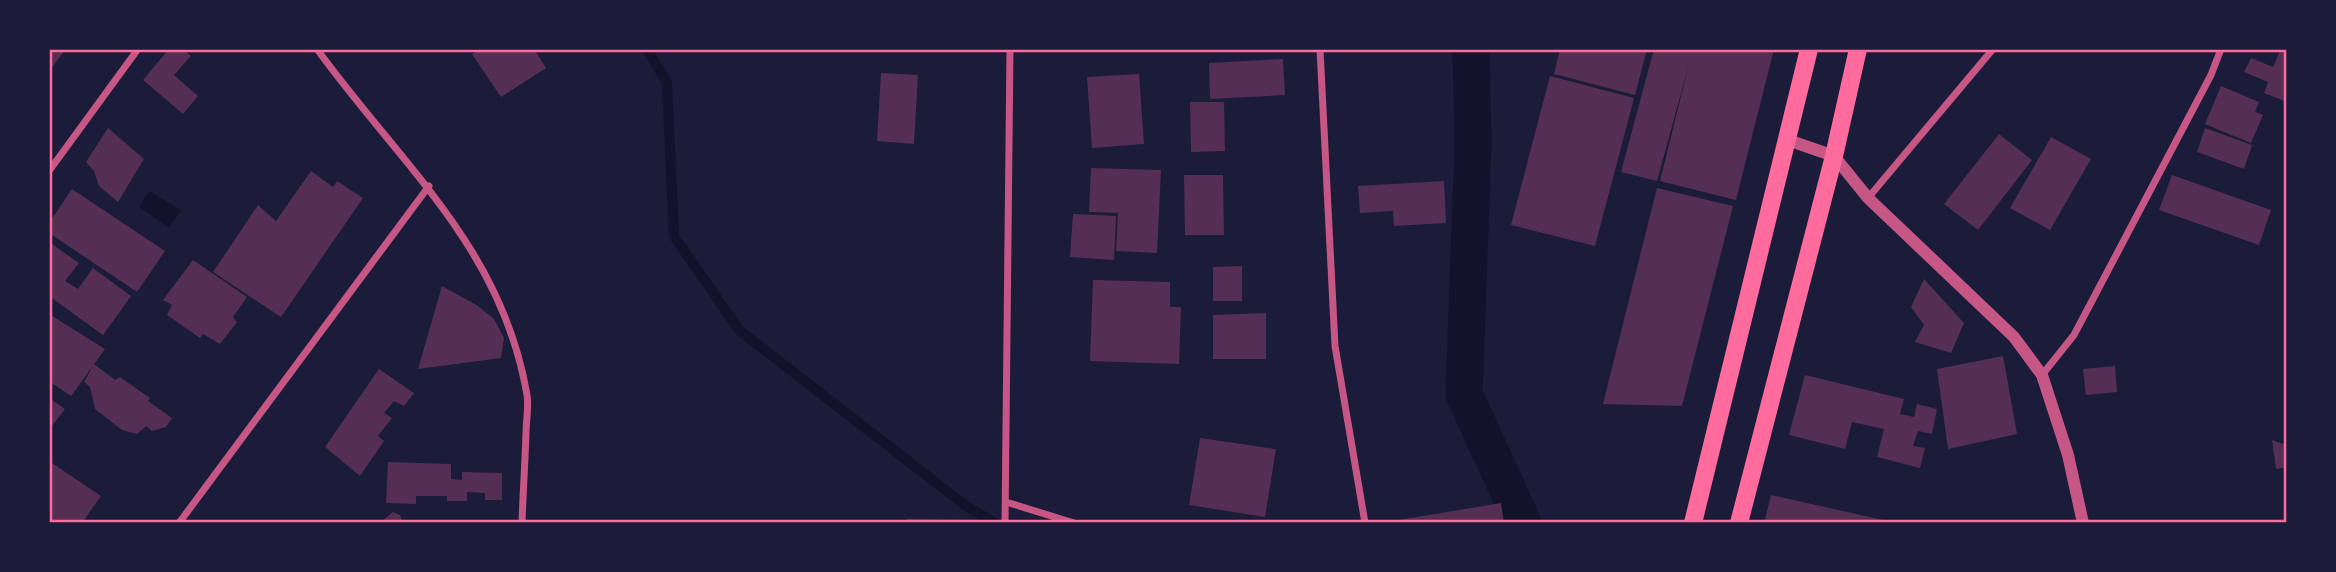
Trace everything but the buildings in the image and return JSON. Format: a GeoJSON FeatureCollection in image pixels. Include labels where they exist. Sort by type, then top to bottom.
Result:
{"type":"FeatureCollection","features":[{"type":"Feature","properties":{"kind":"main road"},"geometry":{"type":"LineString","coordinates":[[1693,523],[1809,49]]}},
{"type":"Feature","properties":{"kind":"main road"},"geometry":{"type":"LineString","coordinates":[[1740,523],[1835,156],[1857,49]]}},
{"type":"Feature","properties":{"kind":"street"},"geometry":{"type":"LineString","coordinates":[[49,171],[138,49]]}},
{"type":"Feature","properties":{"kind":"street"},"geometry":{"type":"LineString","coordinates":[[317,49],[357,103],[429,186],[483,267],[509,329],[527,397],[522,523]]}},
{"type":"Feature","properties":{"kind":"street"},"geometry":{"type":"LineString","coordinates":[[1005,523],[1010,49]]}},
{"type":"Feature","properties":{"kind":"street"},"geometry":{"type":"LineString","coordinates":[[1321,49],[1335,346],[1366,523]]}},
{"type":"Feature","properties":{"kind":"street"},"geometry":{"type":"LineString","coordinates":[[1868,198],[1993,49]]}},
{"type":"Feature","properties":{"kind":"street"},"geometry":{"type":"LineString","coordinates":[[2042,375],[2074,335],[2211,75],[2221,49]]}},
{"type":"Feature","properties":{"kind":"street"},"geometry":{"type":"LineString","coordinates":[[1785,139],[1835,156],[1868,198],[2014,337],[2042,375],[2068,455],[2083,523]]}},
{"type":"Feature","properties":{"kind":"street"},"geometry":{"type":"LineString","coordinates":[[179,523],[429,186]]}},
{"type":"Feature","properties":{"kind":"street"},"geometry":{"type":"LineString","coordinates":[[1006,502],[1074,523]]}},
{"type":"Feature","properties":{"kind":"shaded area"},"geometry":{"type":"Polygon","coordinates":[[[149,191],[181,210],[169,228],[139,207],[149,191]]]}},
{"type":"Feature","properties":{"kind":"waterway"},"geometry":{"type":"LineString","coordinates":[[647,49],[667,83],[674,236],[739,330],[966,506],[995,523]]}},
{"type":"Feature","properties":{"kind":"waterway"},"geometry":{"type":"LineString","coordinates":[[1471,49],[1473,145],[1464,394],[1523,523]]}}]}
